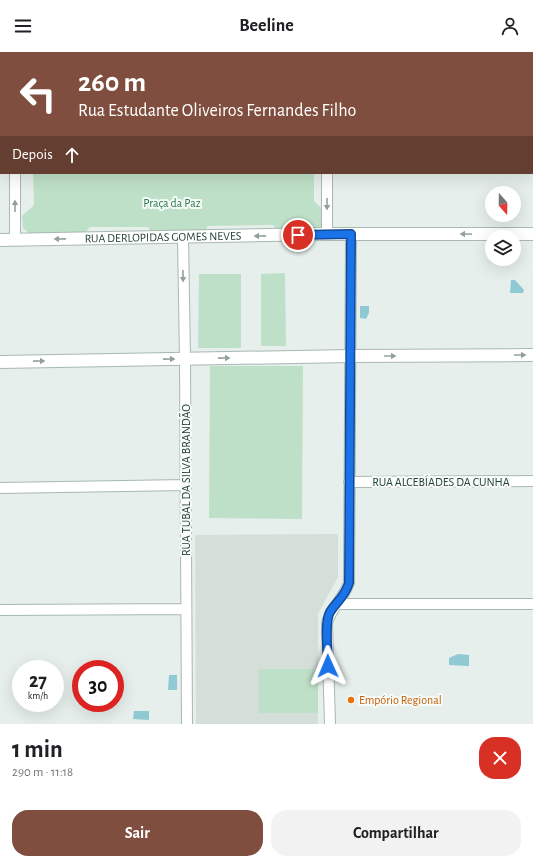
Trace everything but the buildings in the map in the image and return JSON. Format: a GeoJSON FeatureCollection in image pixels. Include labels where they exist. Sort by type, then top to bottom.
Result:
{"type":"FeatureCollection","features":[{"type":"Feature","properties":{"kind":"street"},"geometry":{"type":"LineString","coordinates":[[15,174],[15,240]]}},
{"type":"Feature","properties":{"kind":"street"},"geometry":{"type":"LineString","coordinates":[[327,174],[327,234]]}},
{"type":"Feature","properties":{"kind":"street","name":"RUA DERLOPIDAS GOMES NEVES"},"geometry":{"type":"LineString","coordinates":[[0,240],[327,234],[533,234]]}},
{"type":"Feature","properties":{"kind":"street"},"geometry":{"type":"LineString","coordinates":[[330,724],[327,623],[329,613],[345,595],[349,583],[351,234]]}},
{"type":"Feature","properties":{"kind":"street","name":"RUA TUBAL DA SILVA BRANDÃO"},"geometry":{"type":"LineString","coordinates":[[182,237],[185,359],[187,724]]}},
{"type":"Feature","properties":{"kind":"street"},"geometry":{"type":"LineString","coordinates":[[0,362],[351,356],[533,355]]}},
{"type":"Feature","properties":{"kind":"street","name":"RUA ALCEBÍADES DA CUNHA"},"geometry":{"type":"LineString","coordinates":[[349,482],[533,481]]}},
{"type":"Feature","properties":{"kind":"street"},"geometry":{"type":"LineString","coordinates":[[0,488],[186,485]]}},
{"type":"Feature","properties":{"kind":"street"},"geometry":{"type":"LineString","coordinates":[[337,604],[533,604]]}},
{"type":"Feature","properties":{"kind":"street"},"geometry":{"type":"LineString","coordinates":[[0,610],[186,609]]}},
{"type":"Feature","properties":{"kind":"shaded area"},"geometry":{"type":"Polygon","coordinates":[[[338,534],[338,577],[318,614],[318,724],[196,724],[195,535],[338,534]]]}},
{"type":"Feature","properties":{"kind":"green space","name":"Praça da Paz"},"geometry":{"type":"Polygon","coordinates":[[[33,174],[314,174],[314,201],[323,210],[324,222],[321,232],[279,233],[273,225],[208,226],[203,234],[152,234],[148,227],[90,227],[84,234],[30,234],[23,228],[22,216],[34,205],[33,174]]]}},
{"type":"Feature","properties":{"kind":"green space"},"geometry":{"type":"Polygon","coordinates":[[[285,273],[286,346],[261,346],[261,274],[285,273]]]}},
{"type":"Feature","properties":{"kind":"green space"},"geometry":{"type":"Polygon","coordinates":[[[199,274],[241,274],[241,348],[198,348],[199,274]]]}},
{"type":"Feature","properties":{"kind":"green space"},"geometry":{"type":"Polygon","coordinates":[[[210,366],[303,366],[302,519],[209,518],[210,366]]]}},
{"type":"Feature","properties":{"kind":"green space"},"geometry":{"type":"Polygon","coordinates":[[[259,669],[318,669],[318,713],[259,713],[259,669]]]}},
{"type":"Feature","properties":{"kind":"water"},"geometry":{"type":"Polygon","coordinates":[[[511,280],[515,280],[524,290],[523,293],[510,293],[511,280]]]}},
{"type":"Feature","properties":{"kind":"water"},"geometry":{"type":"Polygon","coordinates":[[[360,306],[369,306],[369,313],[366,319],[360,318],[360,306]]]}},
{"type":"Feature","properties":{"kind":"water"},"geometry":{"type":"Polygon","coordinates":[[[458,654],[469,655],[469,666],[449,665],[449,658],[458,654]]]}},
{"type":"Feature","properties":{"kind":"water"},"geometry":{"type":"Polygon","coordinates":[[[169,675],[177,675],[177,690],[168,690],[169,675]]]}},
{"type":"Feature","properties":{"kind":"water"},"geometry":{"type":"Polygon","coordinates":[[[134,711],[149,711],[149,720],[133,719],[134,711]]]}},
{"type":"Feature","properties":{"kind":"place","name":"Empório Regional"},"geometry":{"type":"Point","coordinates":[351,700]}},
{"type":"Feature","properties":{"kind":"route"},"geometry":{"type":"LineString","coordinates":[[298,235],[351,234],[349,583],[345,595],[329,613],[327,623],[328,666]]}}]}
